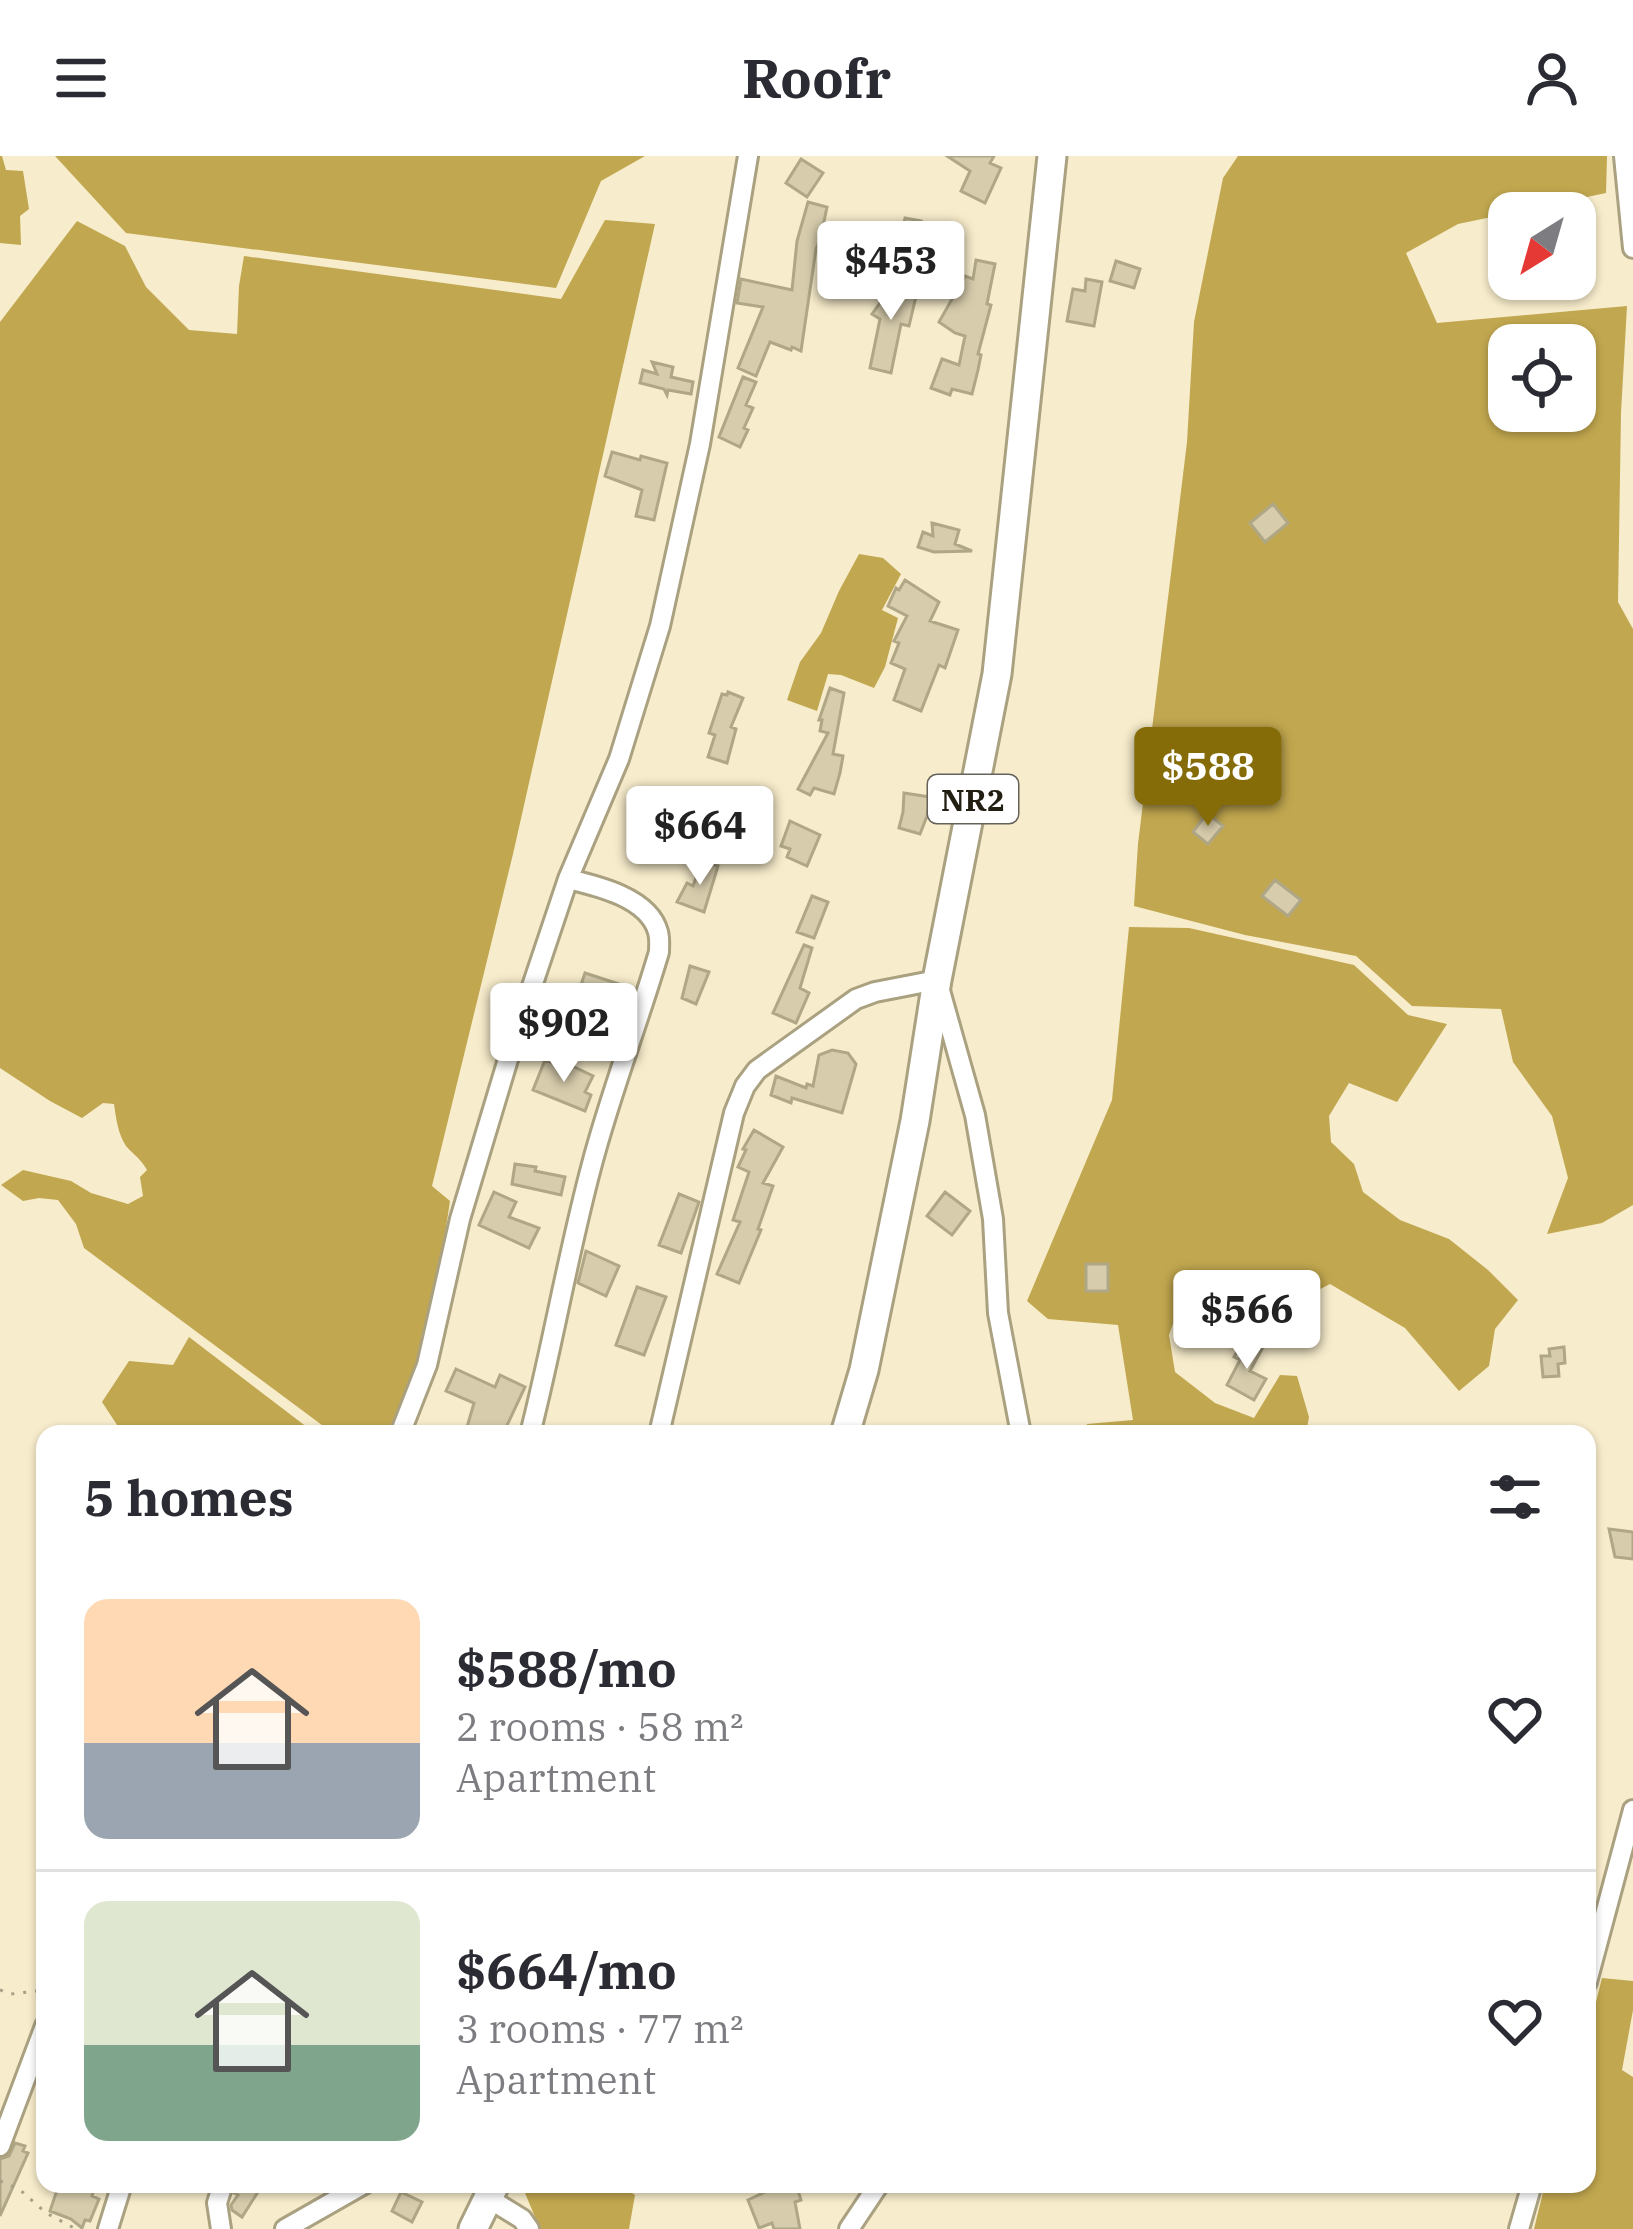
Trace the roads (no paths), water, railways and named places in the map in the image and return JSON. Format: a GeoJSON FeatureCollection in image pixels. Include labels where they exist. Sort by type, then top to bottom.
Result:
{"type":"FeatureCollection","features":[{"type":"Feature","properties":{"kind":"highway","name":"NR2"},"geometry":{"type":"LineString","coordinates":[[848,1425],[864,1370],[910,1143],[997,674],[1052,156]]}},
{"type":"Feature","properties":{"kind":"highway"},"geometry":{"type":"LineString","coordinates":[[473,2229],[490,2193]]}},
{"type":"Feature","properties":{"kind":"street"},"geometry":{"type":"LineString","coordinates":[[404,1425],[427,1365],[482,1145],[568,879],[619,759],[660,626],[700,444],[748,156]]}},
{"type":"Feature","properties":{"kind":"street"},"geometry":{"type":"LineString","coordinates":[[1624,156],[1633,248]]}},
{"type":"Feature","properties":{"kind":"street"},"geometry":{"type":"LineString","coordinates":[[532,1425],[593,1159],[659,952],[658,931],[639,906],[602,887],[568,879]]}},
{"type":"Feature","properties":{"kind":"street"},"geometry":{"type":"LineString","coordinates":[[661,1425],[724,1152],[745,1086],[758,1070],[856,999],[937,980],[978,1136],[993,1219],[998,1313],[1019,1425]]}},
{"type":"Feature","properties":{"kind":"street"},"geometry":{"type":"LineString","coordinates":[[1596,1948],[1633,1810]]}},
{"type":"Feature","properties":{"kind":"street"},"geometry":{"type":"LineString","coordinates":[[0,2146],[36,2050]]}},
{"type":"Feature","properties":{"kind":"street"},"geometry":{"type":"LineString","coordinates":[[108,2229],[119,2193]]}},
{"type":"Feature","properties":{"kind":"street"},"geometry":{"type":"LineString","coordinates":[[220,2193],[221,2229]]}},
{"type":"Feature","properties":{"kind":"street"},"geometry":{"type":"LineString","coordinates":[[285,2229],[348,2193]]}},
{"type":"Feature","properties":{"kind":"street"},"geometry":{"type":"LineString","coordinates":[[493,2193],[530,2229]]}},
{"type":"Feature","properties":{"kind":"street"},"geometry":{"type":"LineString","coordinates":[[849,2229],[873,2193]]}},
{"type":"Feature","properties":{"kind":"street"},"geometry":{"type":"LineString","coordinates":[[1520,2229],[1530,2193]]}}]}
